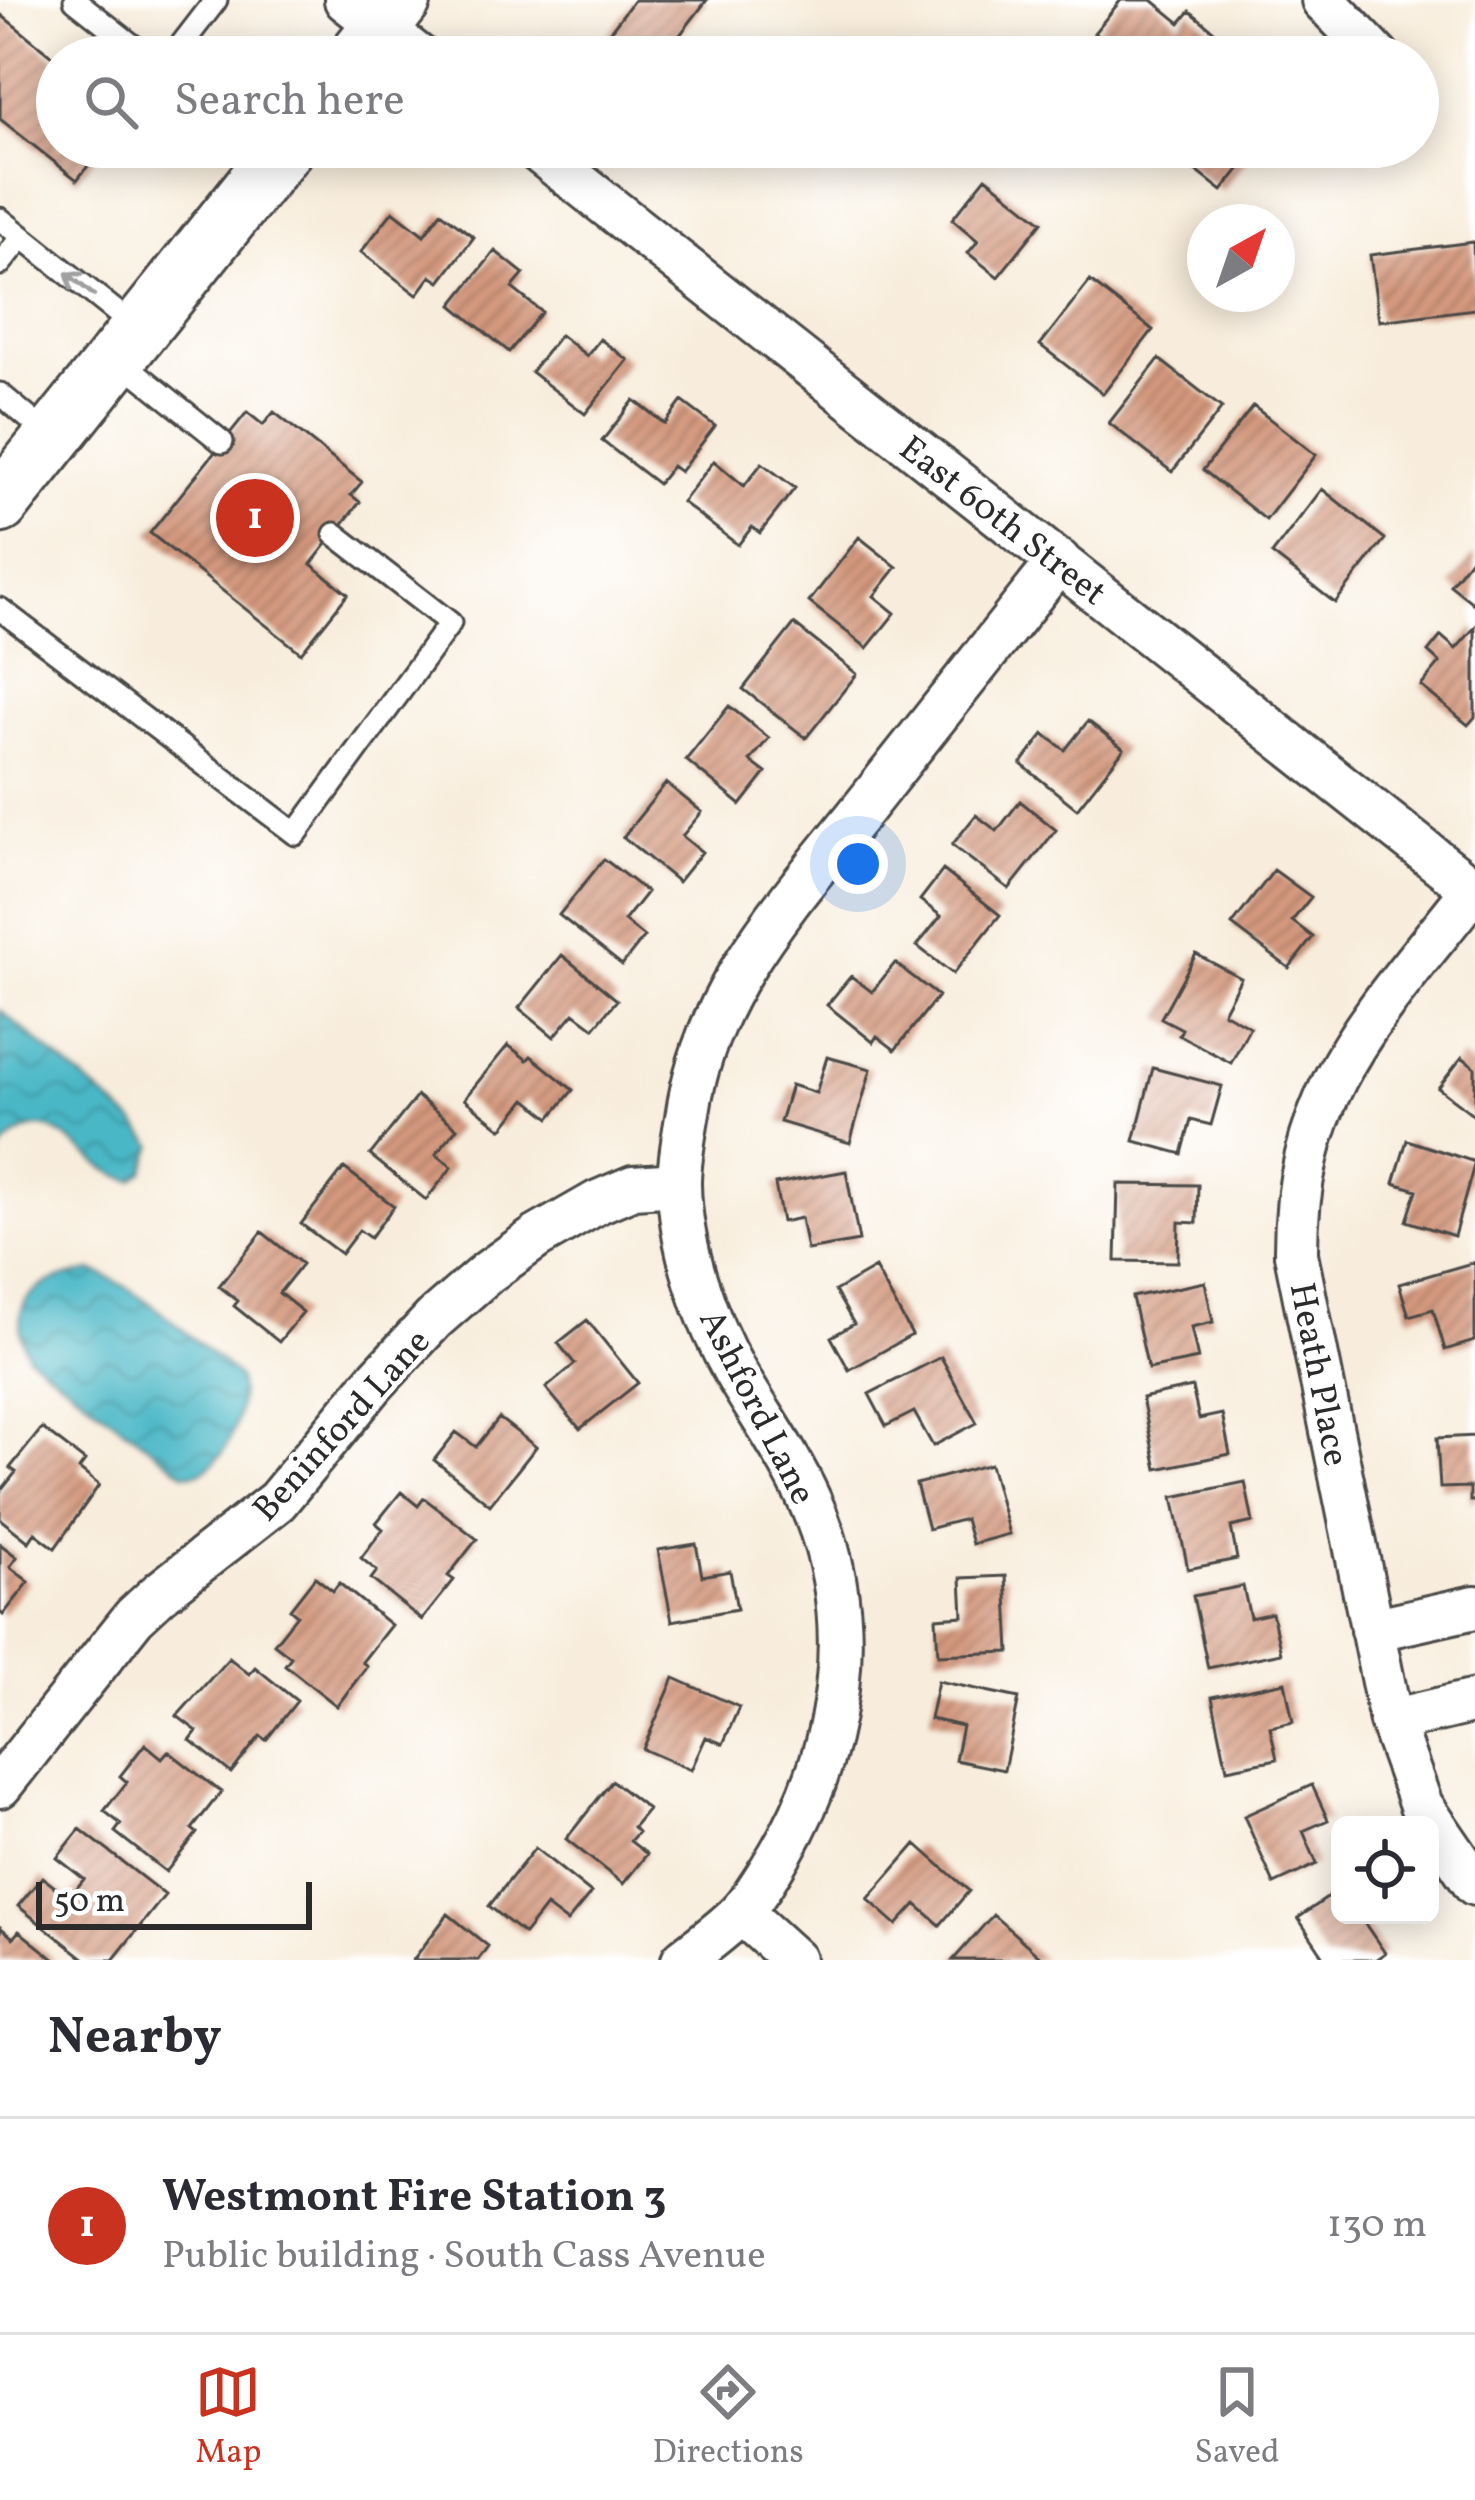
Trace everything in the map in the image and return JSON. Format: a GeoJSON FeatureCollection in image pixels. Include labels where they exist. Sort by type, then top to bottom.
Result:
{"type":"FeatureCollection","features":[{"type":"Feature","properties":{"kind":"main road"},"geometry":{"type":"LineString","coordinates":[[0,504],[268,168]]}},
{"type":"Feature","properties":{"kind":"street"},"geometry":{"type":"LineString","coordinates":[[1323,0],[1358,36]]}},
{"type":"Feature","properties":{"kind":"street","name":"East 60th Street"},"geometry":{"type":"LineString","coordinates":[[560,168],[1474,889]]}},
{"type":"Feature","properties":{"kind":"street","name":"Ashford Lane"},"geometry":{"type":"LineString","coordinates":[[683,1960],[742,1912],[805,1811],[834,1715],[839,1612],[831,1558],[795,1467],[717,1336],[687,1243],[679,1184],[699,1060],[740,970],[1059,561]]}},
{"type":"Feature","properties":{"kind":"street","name":"Heath Place"},"geometry":{"type":"LineString","coordinates":[[1474,889],[1352,1048],[1314,1121],[1301,1178],[1296,1254],[1391,1721],[1421,1805],[1475,1884]]}},
{"type":"Feature","properties":{"kind":"street","name":"Beninford Lane"},"geometry":{"type":"LineString","coordinates":[[0,1786],[134,1617],[277,1501],[375,1382],[452,1304],[537,1237],[598,1202],[633,1187],[679,1184]]}},
{"type":"Feature","properties":{"kind":"street"},"geometry":{"type":"LineString","coordinates":[[1372,1630],[1475,1607]]}},
{"type":"Feature","properties":{"kind":"street"},"geometry":{"type":"LineString","coordinates":[[1391,1721],[1475,1701]]}},
{"type":"Feature","properties":{"kind":"street"},"geometry":{"type":"LineString","coordinates":[[742,1912],[794,1960]]}},
{"type":"Feature","properties":{"kind":"lane"},"geometry":{"type":"LineString","coordinates":[[75,0],[120,36]]}},
{"type":"Feature","properties":{"kind":"lane"},"geometry":{"type":"LineString","coordinates":[[188,36],[216,0]]}},
{"type":"Feature","properties":{"kind":"lane"},"geometry":{"type":"LineString","coordinates":[[0,219],[222,442]]}},
{"type":"Feature","properties":{"kind":"lane"},"geometry":{"type":"LineString","coordinates":[[0,264],[22,237]]}},
{"type":"Feature","properties":{"kind":"lane"},"geometry":{"type":"LineString","coordinates":[[0,394],[53,438]]}},
{"type":"Feature","properties":{"kind":"lane"},"geometry":{"type":"LineString","coordinates":[[0,609],[296,833],[450,623],[335,533]]}},
{"type":"Feature","properties":{"kind":"water"},"geometry":{"type":"Polygon","coordinates":[[[0,1010],[134,1122],[154,1145],[144,1171],[133,1180],[114,1174],[66,1138],[36,1127],[19,1134],[0,1152],[0,1010]]]}},
{"type":"Feature","properties":{"kind":"water"},"geometry":{"type":"Polygon","coordinates":[[[92,1271],[148,1302],[236,1375],[236,1421],[222,1453],[211,1465],[184,1473],[28,1355],[20,1319],[31,1294],[57,1279],[92,1271]]]}},
{"type":"Feature","properties":{"kind":"building"},"geometry":{"type":"Polygon","coordinates":[[[634,0],[707,0],[679,36],[606,36],[634,0]]]}},
{"type":"Feature","properties":{"kind":"building"},"geometry":{"type":"Polygon","coordinates":[[[1121,0],[1152,0],[1180,23],[1190,11],[1219,35],[1098,36],[1094,33],[1121,0]]]}},
{"type":"Feature","properties":{"kind":"building"},"geometry":{"type":"Polygon","coordinates":[[[0,14],[36,43],[36,148],[0,119],[0,14]]]}},
{"type":"Feature","properties":{"kind":"building"},"geometry":{"type":"Polygon","coordinates":[[[62,168],[86,168],[77,180],[62,168]]]}},
{"type":"Feature","properties":{"kind":"building"},"geometry":{"type":"Polygon","coordinates":[[[1193,168],[1240,168],[1222,191],[1193,168]]]}},
{"type":"Feature","properties":{"kind":"building"},"geometry":{"type":"Polygon","coordinates":[[[986,177],[1042,222],[998,277],[968,253],[978,241],[952,219],[986,177]]]}},
{"type":"Feature","properties":{"kind":"building"},"geometry":{"type":"Polygon","coordinates":[[[393,211],[424,235],[441,212],[474,237],[440,282],[431,276],[417,295],[361,252],[393,211]]]}},
{"type":"Feature","properties":{"kind":"building"},"geometry":{"type":"Polygon","coordinates":[[[1473,242],[1475,309],[1379,321],[1370,255],[1473,242]]]}},
{"type":"Feature","properties":{"kind":"building"},"geometry":{"type":"Polygon","coordinates":[[[495,251],[524,274],[512,288],[542,312],[509,352],[452,305],[495,251]]]}},
{"type":"Feature","properties":{"kind":"building"},"geometry":{"type":"Polygon","coordinates":[[[1090,281],[1153,330],[1103,394],[1040,345],[1090,281]]]}},
{"type":"Feature","properties":{"kind":"building"},"geometry":{"type":"Polygon","coordinates":[[[560,335],[587,356],[600,339],[628,360],[585,414],[531,372],[560,335]]]}},
{"type":"Feature","properties":{"kind":"building"},"geometry":{"type":"Polygon","coordinates":[[[1159,359],[1222,408],[1172,472],[1109,423],[1159,359]]]}},
{"type":"Feature","properties":{"kind":"building"},"geometry":{"type":"Polygon","coordinates":[[[634,400],[665,424],[682,401],[715,426],[680,472],[672,466],[658,484],[602,441],[634,400]]]}},
{"type":"Feature","properties":{"kind":"building"},"geometry":{"type":"Polygon","coordinates":[[[1253,406],[1316,455],[1266,520],[1203,470],[1253,406]]]}},
{"type":"Feature","properties":{"kind":"building"},"geometry":{"type":"Polygon","coordinates":[[[247,412],[263,425],[274,412],[362,482],[351,495],[360,502],[311,564],[348,594],[301,653],[150,533],[247,412]]]}},
{"type":"Feature","properties":{"kind":"building"},"geometry":{"type":"Polygon","coordinates":[[[714,461],[744,486],[762,463],[795,488],[760,533],[752,527],[738,545],[682,502],[714,461]]]}},
{"type":"Feature","properties":{"kind":"building"},"geometry":{"type":"Polygon","coordinates":[[[1322,489],[1385,539],[1335,603],[1272,554],[1322,489]]]}},
{"type":"Feature","properties":{"kind":"building"},"geometry":{"type":"Polygon","coordinates":[[[859,537],[897,567],[874,596],[895,613],[867,648],[809,602],[859,537]]]}},
{"type":"Feature","properties":{"kind":"building"},"geometry":{"type":"Polygon","coordinates":[[[1475,553],[1475,605],[1450,585],[1475,553]]]}},
{"type":"Feature","properties":{"kind":"building"},"geometry":{"type":"Polygon","coordinates":[[[794,624],[857,674],[806,738],[743,689],[794,624]]]}},
{"type":"Feature","properties":{"kind":"building"},"geometry":{"type":"Polygon","coordinates":[[[1475,627],[1475,717],[1468,725],[1421,686],[1440,663],[1428,652],[1441,636],[1456,649],[1475,627]]]}},
{"type":"Feature","properties":{"kind":"building"},"geometry":{"type":"Polygon","coordinates":[[[729,706],[769,738],[750,761],[766,773],[741,805],[686,760],[729,706]]]}},
{"type":"Feature","properties":{"kind":"building"},"geometry":{"type":"Polygon","coordinates":[[[1088,721],[1124,749],[1077,809],[1021,764],[1044,734],[1065,750],[1088,721]]]}},
{"type":"Feature","properties":{"kind":"building"},"geometry":{"type":"Polygon","coordinates":[[[666,783],[702,812],[682,836],[702,852],[678,882],[623,837],[666,783]]]}},
{"type":"Feature","properties":{"kind":"building"},"geometry":{"type":"Polygon","coordinates":[[[1020,801],[1056,830],[1009,889],[952,845],[976,815],[997,831],[1020,801]]]}},
{"type":"Feature","properties":{"kind":"building"},"geometry":{"type":"Polygon","coordinates":[[[604,859],[647,892],[624,921],[644,937],[622,965],[559,915],[604,859]]]}},
{"type":"Feature","properties":{"kind":"building"},"geometry":{"type":"Polygon","coordinates":[[[943,870],[1000,915],[953,974],[917,946],[941,916],[920,900],[943,870]]]}},
{"type":"Feature","properties":{"kind":"building"},"geometry":{"type":"Polygon","coordinates":[[[1274,870],[1311,897],[1292,921],[1313,937],[1289,968],[1232,925],[1274,870]]]}},
{"type":"Feature","properties":{"kind":"building"},"geometry":{"type":"Polygon","coordinates":[[[1196,954],[1241,978],[1223,1012],[1250,1027],[1231,1063],[1179,1035],[1182,1029],[1161,1018],[1196,954]]]}},
{"type":"Feature","properties":{"kind":"building"},"geometry":{"type":"Polygon","coordinates":[[[562,955],[617,1000],[594,1028],[574,1013],[554,1037],[519,1008],[562,955]]]}},
{"type":"Feature","properties":{"kind":"building"},"geometry":{"type":"Polygon","coordinates":[[[895,963],[938,996],[895,1050],[877,1036],[873,1042],[827,1005],[851,976],[872,992],[895,963]]]}},
{"type":"Feature","properties":{"kind":"building"},"geometry":{"type":"Polygon","coordinates":[[[508,1045],[527,1060],[531,1056],[573,1090],[550,1118],[526,1099],[502,1129],[464,1099],[508,1045]]]}},
{"type":"Feature","properties":{"kind":"building"},"geometry":{"type":"Polygon","coordinates":[[[827,1057],[871,1069],[850,1143],[780,1122],[791,1085],[816,1093],[827,1057]]]}},
{"type":"Feature","properties":{"kind":"building"},"geometry":{"type":"Polygon","coordinates":[[[1462,1057],[1475,1067],[1475,1116],[1438,1088],[1462,1057]]]}},
{"type":"Feature","properties":{"kind":"building"},"geometry":{"type":"Polygon","coordinates":[[[1153,1068],[1222,1086],[1211,1125],[1191,1120],[1182,1154],[1134,1141],[1153,1068]]]}},
{"type":"Feature","properties":{"kind":"building"},"geometry":{"type":"Polygon","coordinates":[[[417,1096],[457,1128],[436,1154],[452,1167],[426,1200],[370,1155],[417,1096]]]}},
{"type":"Feature","properties":{"kind":"building"},"geometry":{"type":"Polygon","coordinates":[[[1407,1140],[1475,1162],[1454,1236],[1407,1221],[1417,1190],[1394,1183],[1407,1140]]]}},
{"type":"Feature","properties":{"kind":"building"},"geometry":{"type":"Polygon","coordinates":[[[344,1168],[394,1206],[370,1238],[359,1230],[341,1254],[301,1224],[344,1168]]]}},
{"type":"Feature","properties":{"kind":"building"},"geometry":{"type":"Polygon","coordinates":[[[846,1171],[859,1241],[807,1250],[801,1218],[782,1222],[775,1184],[846,1171]]]}},
{"type":"Feature","properties":{"kind":"building"},"geometry":{"type":"Polygon","coordinates":[[[1118,1184],[1198,1185],[1197,1223],[1179,1222],[1178,1262],[1116,1261],[1118,1184]]]}},
{"type":"Feature","properties":{"kind":"building"},"geometry":{"type":"Polygon","coordinates":[[[262,1232],[302,1264],[279,1293],[303,1312],[279,1342],[234,1306],[238,1301],[219,1286],[262,1232]]]}},
{"type":"Feature","properties":{"kind":"building"},"geometry":{"type":"Polygon","coordinates":[[[1475,1262],[1475,1341],[1445,1350],[1433,1309],[1409,1316],[1399,1284],[1475,1262]]]}},
{"type":"Feature","properties":{"kind":"building"},"geometry":{"type":"Polygon","coordinates":[[[875,1268],[912,1335],[849,1370],[831,1337],[854,1324],[835,1291],[875,1268]]]}},
{"type":"Feature","properties":{"kind":"building"},"geometry":{"type":"Polygon","coordinates":[[[1205,1282],[1213,1322],[1191,1327],[1198,1359],[1148,1369],[1132,1297],[1205,1282]]]}},
{"type":"Feature","properties":{"kind":"building"},"geometry":{"type":"Polygon","coordinates":[[[587,1320],[638,1383],[580,1429],[546,1388],[575,1364],[558,1343],[587,1320]]]}},
{"type":"Feature","properties":{"kind":"building"},"geometry":{"type":"Polygon","coordinates":[[[941,1357],[977,1423],[933,1446],[914,1412],[886,1426],[869,1394],[941,1357]]]}},
{"type":"Feature","properties":{"kind":"building"},"geometry":{"type":"Polygon","coordinates":[[[1192,1387],[1199,1419],[1222,1414],[1230,1454],[1157,1469],[1142,1398],[1192,1387]]]}},
{"type":"Feature","properties":{"kind":"building"},"geometry":{"type":"Polygon","coordinates":[[[499,1418],[536,1447],[490,1505],[434,1460],[456,1432],[476,1447],[499,1418]]]}},
{"type":"Feature","properties":{"kind":"building"},"geometry":{"type":"Polygon","coordinates":[[[42,1428],[85,1461],[79,1469],[99,1485],[55,1548],[35,1533],[29,1542],[0,1519],[0,1492],[16,1472],[10,1468],[42,1428]]]}},
{"type":"Feature","properties":{"kind":"building"},"geometry":{"type":"Polygon","coordinates":[[[1475,1436],[1475,1501],[1470,1501],[1470,1487],[1440,1488],[1437,1438],[1475,1436]]]}},
{"type":"Feature","properties":{"kind":"building"},"geometry":{"type":"Polygon","coordinates":[[[990,1464],[1009,1534],[972,1544],[965,1519],[928,1529],[916,1484],[990,1464]]]}},
{"type":"Feature","properties":{"kind":"building"},"geometry":{"type":"Polygon","coordinates":[[[1245,1482],[1253,1522],[1231,1527],[1237,1559],[1188,1569],[1173,1497],[1245,1482]]]}},
{"type":"Feature","properties":{"kind":"building"},"geometry":{"type":"Polygon","coordinates":[[[401,1492],[418,1506],[424,1498],[477,1539],[448,1576],[454,1580],[422,1620],[371,1579],[377,1571],[361,1558],[383,1529],[376,1523],[401,1492]]]}},
{"type":"Feature","properties":{"kind":"building"},"geometry":{"type":"Polygon","coordinates":[[[0,1544],[17,1557],[10,1567],[29,1582],[3,1615],[0,1612],[0,1544]]]}},
{"type":"Feature","properties":{"kind":"building"},"geometry":{"type":"Polygon","coordinates":[[[696,1544],[702,1576],[730,1571],[737,1609],[672,1621],[658,1550],[696,1544]]]}},
{"type":"Feature","properties":{"kind":"building"},"geometry":{"type":"Polygon","coordinates":[[[1006,1576],[1010,1652],[938,1655],[936,1618],[963,1616],[961,1578],[1006,1576]]]}},
{"type":"Feature","properties":{"kind":"building"},"geometry":{"type":"Polygon","coordinates":[[[315,1577],[333,1591],[339,1583],[391,1625],[362,1662],[367,1666],[337,1706],[285,1665],[291,1657],[274,1644],[297,1615],[290,1609],[315,1577]]]}},
{"type":"Feature","properties":{"kind":"building"},"geometry":{"type":"Polygon","coordinates":[[[1243,1586],[1250,1618],[1272,1613],[1281,1653],[1208,1668],[1193,1596],[1243,1586]]]}},
{"type":"Feature","properties":{"kind":"building"},"geometry":{"type":"Polygon","coordinates":[[[229,1658],[249,1674],[255,1667],[297,1701],[266,1740],[260,1736],[231,1773],[190,1740],[197,1731],[177,1716],[229,1658]]]}},
{"type":"Feature","properties":{"kind":"building"},"geometry":{"type":"Polygon","coordinates":[[[674,1678],[739,1707],[723,1744],[706,1737],[691,1770],[643,1749],[674,1678]]]}},
{"type":"Feature","properties":{"kind":"building"},"geometry":{"type":"Polygon","coordinates":[[[938,1681],[1019,1698],[1004,1770],[955,1760],[962,1726],[930,1719],[938,1681]]]}},
{"type":"Feature","properties":{"kind":"building"},"geometry":{"type":"Polygon","coordinates":[[[1285,1682],[1293,1722],[1270,1727],[1277,1759],[1227,1769],[1212,1697],[1285,1682]]]}},
{"type":"Feature","properties":{"kind":"building"},"geometry":{"type":"Polygon","coordinates":[[[145,1744],[162,1758],[168,1751],[221,1792],[166,1872],[115,1832],[121,1824],[104,1811],[127,1782],[120,1776],[145,1744]]]}},
{"type":"Feature","properties":{"kind":"building"},"geometry":{"type":"Polygon","coordinates":[[[612,1781],[648,1809],[633,1827],[638,1832],[630,1841],[647,1854],[623,1884],[566,1839],[612,1781]]]}},
{"type":"Feature","properties":{"kind":"building"},"geometry":{"type":"Polygon","coordinates":[[[1312,1785],[1328,1820],[1303,1831],[1317,1864],[1274,1884],[1244,1816],[1312,1785]]]}},
{"type":"Feature","properties":{"kind":"building"},"geometry":{"type":"Polygon","coordinates":[[[80,1829],[165,1895],[113,1960],[86,1960],[18,1906],[42,1877],[69,1898],[84,1879],[57,1858],[80,1829]]]}},
{"type":"Feature","properties":{"kind":"building"},"geometry":{"type":"Polygon","coordinates":[[[916,1844],[969,1891],[940,1925],[916,1904],[897,1925],[868,1899],[916,1844]]]}},
{"type":"Feature","properties":{"kind":"building"},"geometry":{"type":"Polygon","coordinates":[[[535,1848],[591,1893],[567,1922],[546,1906],[524,1934],[489,1906],[535,1848]]]}},
{"type":"Feature","properties":{"kind":"building"},"geometry":{"type":"Polygon","coordinates":[[[1331,1895],[1331,1924],[1365,1924],[1385,1953],[1375,1960],[1326,1960],[1298,1918],[1331,1895]]]}},
{"type":"Feature","properties":{"kind":"building"},"geometry":{"type":"Polygon","coordinates":[[[448,1914],[488,1946],[478,1960],[413,1960],[448,1914]]]}},
{"type":"Feature","properties":{"kind":"building"},"geometry":{"type":"Polygon","coordinates":[[[993,1915],[1044,1960],[953,1960],[993,1915]]]}},
{"type":"Feature","properties":{"kind":"building"},"geometry":{"type":"Polygon","coordinates":[[[0,1927],[13,1938],[19,1931],[55,1960],[0,1960],[0,1927]]]}},
{"type":"Feature","properties":{"kind":"place","name":"Westmont Fire Station 3"},"geometry":{"type":"Point","coordinates":[255,518]}}]}
